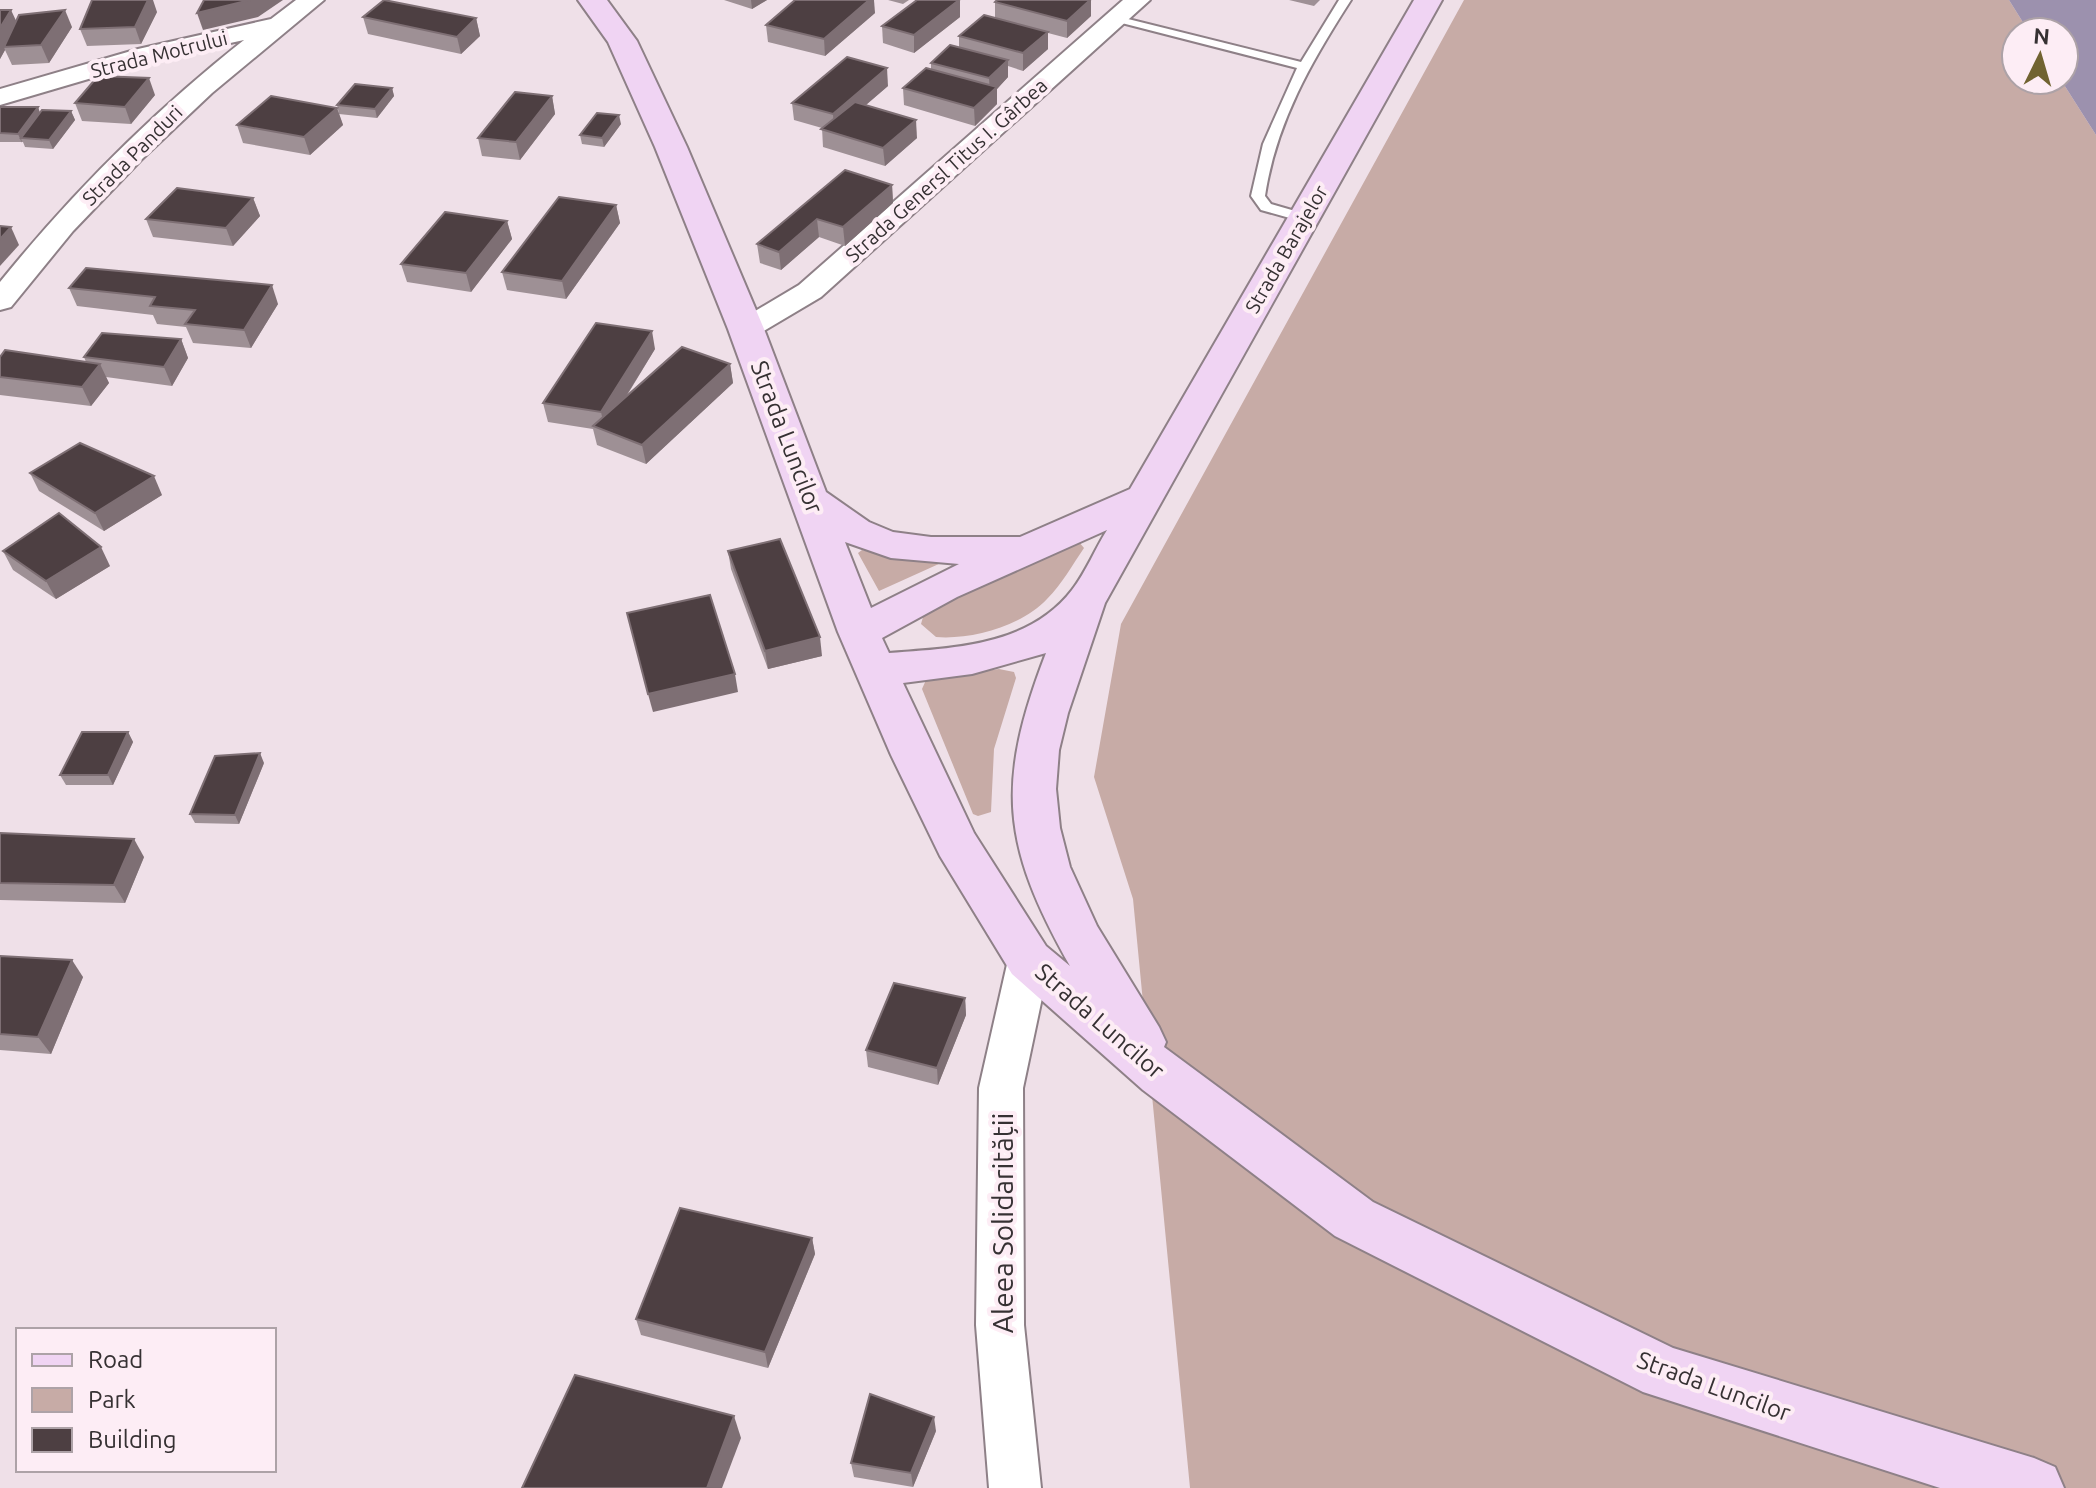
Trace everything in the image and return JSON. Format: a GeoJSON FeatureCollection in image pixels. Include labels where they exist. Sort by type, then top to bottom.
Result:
{"type":"FeatureCollection","features":[{"type":"Feature","properties":{"kind":"main road","name":"Strada Luncilor"},"geometry":{"type":"LineString","coordinates":[[592,0],[622,41],[746,329],[867,651],[956,843],[1029,960],[1161,1075],[1354,1219],[1663,1373],[2034,1488]]}},
{"type":"Feature","properties":{"kind":"main road","name":"Strada Barajelor"},"geometry":{"type":"LineString","coordinates":[[867,651],[978,659],[1059,628],[1087,599],[1428,0]]}},
{"type":"Feature","properties":{"kind":"main road"},"geometry":{"type":"LineString","coordinates":[[867,651],[1028,547],[1144,498]]}},
{"type":"Feature","properties":{"kind":"main road"},"geometry":{"type":"LineString","coordinates":[[809,499],[858,532],[893,543],[931,550],[1028,547]]}},
{"type":"Feature","properties":{"kind":"main road"},"geometry":{"type":"LineString","coordinates":[[1087,599],[1036,751],[1034,805],[1050,878],[1086,949],[1161,1075]]}},
{"type":"Feature","properties":{"kind":"street","name":"Strada Motrului"},"geometry":{"type":"LineString","coordinates":[[0,97],[147,54],[279,25],[312,0]]}},
{"type":"Feature","properties":{"kind":"street","name":"Strada Genersl Titus I. Gârbea"},"geometry":{"type":"LineString","coordinates":[[746,329],[810,291],[1120,8]]}},
{"type":"Feature","properties":{"kind":"street","name":"Strada Panduri"},"geometry":{"type":"LineString","coordinates":[[0,301],[106,179],[180,106],[279,25]]}},
{"type":"Feature","properties":{"kind":"street","name":"Aleea Solidarității"},"geometry":{"type":"LineString","coordinates":[[1015,1488],[1000,1325],[1001,1088],[1029,960]]}},
{"type":"Feature","properties":{"kind":"lane"},"geometry":{"type":"LineString","coordinates":[[1304,218],[1266,207],[1258,196],[1261,166],[1304,66],[1345,0]]}},
{"type":"Feature","properties":{"kind":"lane"},"geometry":{"type":"LineString","coordinates":[[1120,8],[1304,66]]}},
{"type":"Feature","properties":{"kind":"green space"},"geometry":{"type":"Polygon","coordinates":[[[1464,0],[2009,0],[2019,16],[2000,16],[2000,96],[2071,96],[2096,135],[2096,1488],[1190,1488],[1133,899],[1094,777],[1121,624],[1464,0]]]}},
{"type":"Feature","properties":{"kind":"green space"},"geometry":{"type":"Polygon","coordinates":[[[1079,542],[1084,548],[1062,580],[1047,599],[1024,617],[995,629],[965,636],[936,637],[921,624],[925,610],[1079,542]]]}},
{"type":"Feature","properties":{"kind":"green space"},"geometry":{"type":"Polygon","coordinates":[[[862,550],[894,558],[941,563],[879,591],[858,553],[862,550]]]}},
{"type":"Feature","properties":{"kind":"green space"},"geometry":{"type":"Polygon","coordinates":[[[999,669],[1014,672],[1016,678],[994,749],[991,812],[978,816],[973,814],[922,689],[926,680],[933,678],[999,669]]]}},
{"type":"Feature","properties":{"kind":"shaded area"},"geometry":{"type":"Polygon","coordinates":[[[2009,0],[2096,0],[2096,135],[2071,96],[2080,96],[2080,16],[2019,16],[2009,0]]]}},
{"type":"Feature","properties":{"kind":"building"},"geometry":{"type":"Polygon","coordinates":[[[92,0],[148,0],[135,27],[80,29],[92,0]]]}},
{"type":"Feature","properties":{"kind":"building"},"geometry":{"type":"Polygon","coordinates":[[[204,0],[250,0],[197,13],[204,0]]]}},
{"type":"Feature","properties":{"kind":"building"},"geometry":{"type":"Polygon","coordinates":[[[384,0],[476,18],[457,37],[363,17],[384,0]]]}},
{"type":"Feature","properties":{"kind":"building"},"geometry":{"type":"Polygon","coordinates":[[[795,0],[869,0],[824,39],[766,25],[795,0]]]}},
{"type":"Feature","properties":{"kind":"building"},"geometry":{"type":"Polygon","coordinates":[[[917,0],[959,0],[914,35],[882,26],[917,0]]]}},
{"type":"Feature","properties":{"kind":"building"},"geometry":{"type":"Polygon","coordinates":[[[1090,0],[1067,21],[995,2],[1090,0]]]}},
{"type":"Feature","properties":{"kind":"building"},"geometry":{"type":"Polygon","coordinates":[[[0,10],[11,10],[0,28],[0,10]]]}},
{"type":"Feature","properties":{"kind":"building"},"geometry":{"type":"Polygon","coordinates":[[[65,10],[41,45],[4,47],[19,15],[65,10]]]}},
{"type":"Feature","properties":{"kind":"building"},"geometry":{"type":"Polygon","coordinates":[[[984,15],[1048,32],[1023,53],[959,36],[984,15]]]}},
{"type":"Feature","properties":{"kind":"building"},"geometry":{"type":"Polygon","coordinates":[[[950,45],[1008,60],[989,78],[931,63],[950,45]]]}},
{"type":"Feature","properties":{"kind":"building"},"geometry":{"type":"Polygon","coordinates":[[[847,57],[887,68],[833,114],[792,103],[847,57]]]}},
{"type":"Feature","properties":{"kind":"building"},"geometry":{"type":"Polygon","coordinates":[[[926,68],[997,87],[974,108],[903,88],[926,68]]]}},
{"type":"Feature","properties":{"kind":"building"},"geometry":{"type":"Polygon","coordinates":[[[98,76],[149,78],[125,107],[75,103],[98,76]]]}},
{"type":"Feature","properties":{"kind":"building"},"geometry":{"type":"Polygon","coordinates":[[[355,84],[392,88],[375,109],[337,105],[355,84]]]}},
{"type":"Feature","properties":{"kind":"building"},"geometry":{"type":"Polygon","coordinates":[[[515,92],[552,96],[516,142],[478,138],[515,92]]]}},
{"type":"Feature","properties":{"kind":"building"},"geometry":{"type":"Polygon","coordinates":[[[271,96],[337,108],[304,137],[237,125],[271,96]]]}},
{"type":"Feature","properties":{"kind":"building"},"geometry":{"type":"Polygon","coordinates":[[[855,102],[916,120],[883,148],[821,129],[855,102]]]}},
{"type":"Feature","properties":{"kind":"building"},"geometry":{"type":"Polygon","coordinates":[[[0,107],[38,107],[18,134],[0,133],[0,107]]]}},
{"type":"Feature","properties":{"kind":"building"},"geometry":{"type":"Polygon","coordinates":[[[42,110],[71,111],[49,140],[21,138],[42,110]]]}},
{"type":"Feature","properties":{"kind":"building"},"geometry":{"type":"Polygon","coordinates":[[[597,113],[619,115],[602,138],[580,135],[597,113]]]}},
{"type":"Feature","properties":{"kind":"building"},"geometry":{"type":"Polygon","coordinates":[[[845,170],[892,185],[843,227],[817,219],[779,252],[757,244],[845,170]]]}},
{"type":"Feature","properties":{"kind":"building"},"geometry":{"type":"Polygon","coordinates":[[[177,188],[253,198],[226,228],[146,219],[177,188]]]}},
{"type":"Feature","properties":{"kind":"building"},"geometry":{"type":"Polygon","coordinates":[[[559,197],[616,205],[562,281],[502,272],[559,197]]]}},
{"type":"Feature","properties":{"kind":"building"},"geometry":{"type":"Polygon","coordinates":[[[445,212],[507,221],[466,273],[401,264],[445,212]]]}},
{"type":"Feature","properties":{"kind":"building"},"geometry":{"type":"Polygon","coordinates":[[[0,226],[11,227],[0,239],[0,226]]]}},
{"type":"Feature","properties":{"kind":"building"},"geometry":{"type":"Polygon","coordinates":[[[86,268],[272,285],[244,330],[185,324],[195,310],[150,306],[155,297],[69,288],[86,268]]]}},
{"type":"Feature","properties":{"kind":"building"},"geometry":{"type":"Polygon","coordinates":[[[596,323],[652,331],[601,412],[543,403],[596,323]]]}},
{"type":"Feature","properties":{"kind":"building"},"geometry":{"type":"Polygon","coordinates":[[[102,333],[181,339],[164,367],[84,357],[102,333]]]}},
{"type":"Feature","properties":{"kind":"building"},"geometry":{"type":"Polygon","coordinates":[[[682,347],[730,364],[642,445],[593,426],[682,347]]]}},
{"type":"Feature","properties":{"kind":"building"},"geometry":{"type":"Polygon","coordinates":[[[5,350],[100,364],[82,387],[0,377],[0,357],[5,350]]]}},
{"type":"Feature","properties":{"kind":"building"},"geometry":{"type":"Polygon","coordinates":[[[80,443],[154,476],[95,513],[30,473],[80,443]]]}},
{"type":"Feature","properties":{"kind":"building"},"geometry":{"type":"Polygon","coordinates":[[[59,513],[101,547],[46,581],[3,551],[59,513]]]}},
{"type":"Feature","properties":{"kind":"building"},"geometry":{"type":"Polygon","coordinates":[[[780,539],[820,637],[765,651],[728,551],[780,539]]]}},
{"type":"Feature","properties":{"kind":"building"},"geometry":{"type":"Polygon","coordinates":[[[710,595],[735,674],[648,694],[627,613],[710,595]]]}},
{"type":"Feature","properties":{"kind":"building"},"geometry":{"type":"Polygon","coordinates":[[[82,732],[128,732],[108,775],[60,775],[82,732]]]}},
{"type":"Feature","properties":{"kind":"building"},"geometry":{"type":"Polygon","coordinates":[[[260,753],[235,815],[190,814],[215,756],[260,753]]]}},
{"type":"Feature","properties":{"kind":"building"},"geometry":{"type":"Polygon","coordinates":[[[0,833],[134,839],[114,885],[0,883],[0,833]]]}},
{"type":"Feature","properties":{"kind":"building"},"geometry":{"type":"Polygon","coordinates":[[[0,956],[72,960],[38,1037],[0,1034],[0,956]]]}},
{"type":"Feature","properties":{"kind":"building"},"geometry":{"type":"Polygon","coordinates":[[[894,983],[965,998],[937,1068],[866,1050],[894,983]]]}},
{"type":"Feature","properties":{"kind":"building"},"geometry":{"type":"Polygon","coordinates":[[[680,1208],[812,1238],[765,1352],[636,1319],[680,1208]]]}},
{"type":"Feature","properties":{"kind":"building"},"geometry":{"type":"Polygon","coordinates":[[[575,1375],[734,1416],[707,1488],[522,1488],[575,1375]]]}},
{"type":"Feature","properties":{"kind":"building"},"geometry":{"type":"Polygon","coordinates":[[[870,1394],[934,1417],[911,1473],[851,1463],[870,1394]]]}}]}
